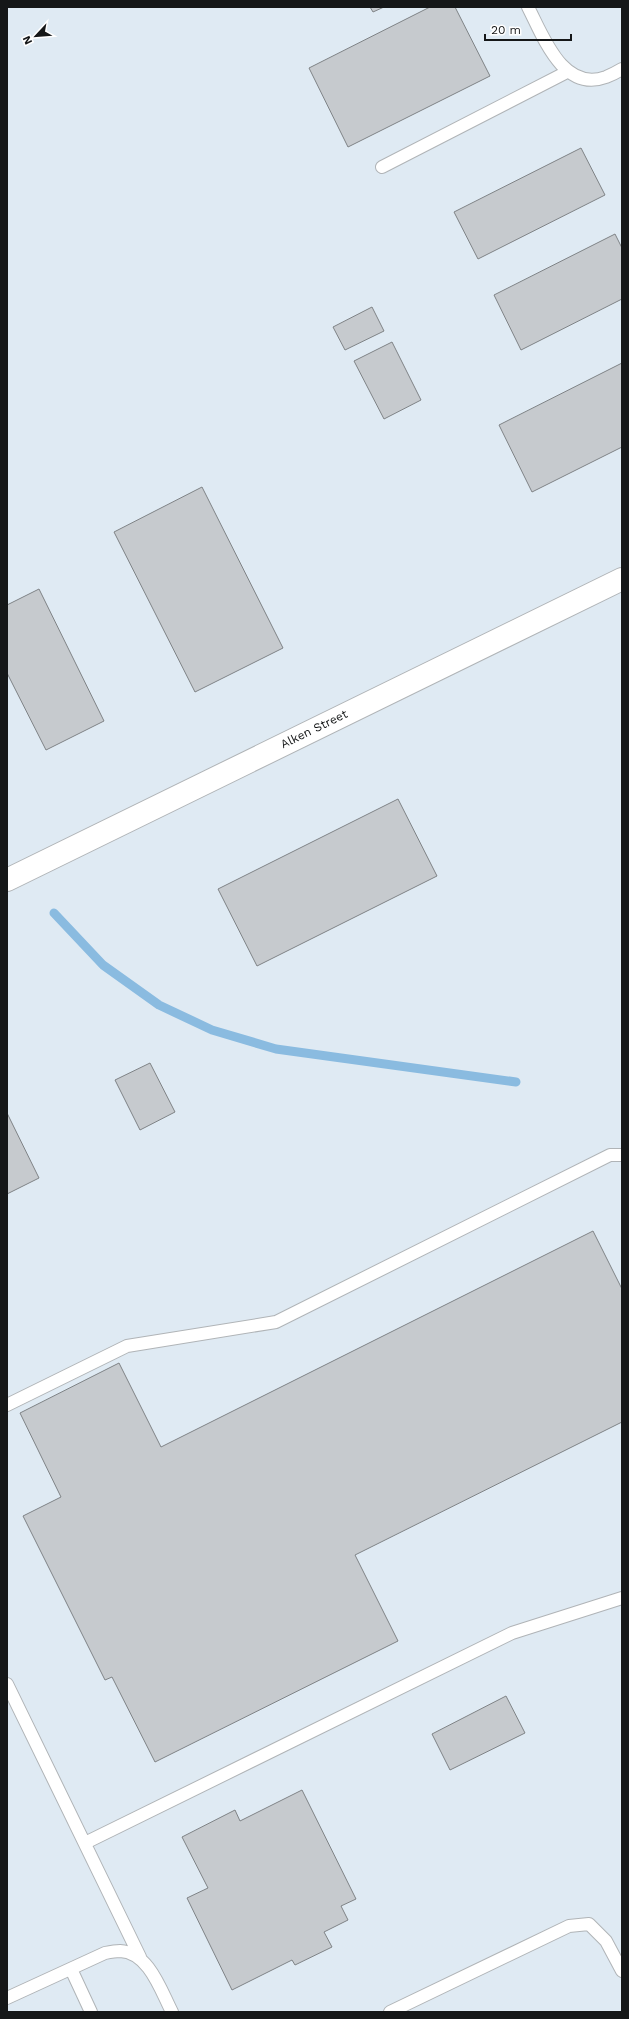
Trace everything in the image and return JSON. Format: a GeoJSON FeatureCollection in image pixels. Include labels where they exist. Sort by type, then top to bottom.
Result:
{"type":"FeatureCollection","features":[{"type":"Feature","properties":{"kind":"street","name":"Alken Street"},"geometry":{"type":"LineString","coordinates":[[7,880],[622,580]]}},
{"type":"Feature","properties":{"kind":"lane"},"geometry":{"type":"LineString","coordinates":[[528,7],[551,52],[567,72],[578,78],[590,80],[605,78],[622,69]]}},
{"type":"Feature","properties":{"kind":"lane"},"geometry":{"type":"LineString","coordinates":[[382,167],[567,72]]}},
{"type":"Feature","properties":{"kind":"lane"},"geometry":{"type":"LineString","coordinates":[[7,1405],[127,1346],[276,1322],[610,1154],[622,1155]]}},
{"type":"Feature","properties":{"kind":"lane"},"geometry":{"type":"LineString","coordinates":[[85,1843],[512,1632],[622,1598]]}},
{"type":"Feature","properties":{"kind":"lane"},"geometry":{"type":"LineString","coordinates":[[7,1684],[140,1957],[153,1974],[172,2012]]}},
{"type":"Feature","properties":{"kind":"lane"},"geometry":{"type":"LineString","coordinates":[[390,2012],[569,1926],[589,1924],[606,1941],[622,1971]]}},
{"type":"Feature","properties":{"kind":"lane"},"geometry":{"type":"LineString","coordinates":[[7,1998],[105,1953],[122,1951],[140,1957]]}},
{"type":"Feature","properties":{"kind":"lane"},"geometry":{"type":"LineString","coordinates":[[71,1969],[91,2012]]}},
{"type":"Feature","properties":{"kind":"shaded area"},"geometry":{"type":"Polygon","coordinates":[[[7,7],[622,7],[622,2012],[7,2012],[7,7]]]}},
{"type":"Feature","properties":{"kind":"building"},"geometry":{"type":"Polygon","coordinates":[[[370,7],[384,7],[373,12],[370,7]]]}},
{"type":"Feature","properties":{"kind":"building"},"geometry":{"type":"Polygon","coordinates":[[[430,7],[455,7],[490,76],[348,147],[309,68],[430,7]]]}},
{"type":"Feature","properties":{"kind":"building"},"geometry":{"type":"Polygon","coordinates":[[[581,148],[605,195],[478,259],[454,212],[581,148]]]}},
{"type":"Feature","properties":{"kind":"building"},"geometry":{"type":"Polygon","coordinates":[[[615,234],[622,248],[622,299],[521,350],[494,295],[615,234]]]}},
{"type":"Feature","properties":{"kind":"building"},"geometry":{"type":"Polygon","coordinates":[[[372,307],[384,331],[345,350],[333,327],[372,307]]]}},
{"type":"Feature","properties":{"kind":"building"},"geometry":{"type":"Polygon","coordinates":[[[392,342],[421,400],[384,419],[354,361],[392,342]]]}},
{"type":"Feature","properties":{"kind":"building"},"geometry":{"type":"Polygon","coordinates":[[[622,363],[622,447],[532,492],[499,425],[622,363]]]}},
{"type":"Feature","properties":{"kind":"building"},"geometry":{"type":"Polygon","coordinates":[[[202,487],[283,648],[195,692],[114,532],[202,487]]]}},
{"type":"Feature","properties":{"kind":"building"},"geometry":{"type":"Polygon","coordinates":[[[39,589],[104,721],[46,750],[7,673],[7,605],[39,589]]]}},
{"type":"Feature","properties":{"kind":"building"},"geometry":{"type":"Polygon","coordinates":[[[398,799],[437,876],[257,966],[218,889],[398,799]]]}},
{"type":"Feature","properties":{"kind":"building"},"geometry":{"type":"Polygon","coordinates":[[[150,1063],[175,1112],[140,1130],[115,1080],[150,1063]]]}},
{"type":"Feature","properties":{"kind":"building"},"geometry":{"type":"Polygon","coordinates":[[[7,1113],[39,1178],[7,1194],[7,1113]]]}},
{"type":"Feature","properties":{"kind":"building"},"geometry":{"type":"Polygon","coordinates":[[[593,1231],[622,1289],[622,1422],[355,1555],[398,1641],[155,1762],[112,1677],[105,1680],[23,1516],[61,1497],[20,1413],[119,1363],[161,1447],[593,1231]]]}},
{"type":"Feature","properties":{"kind":"building"},"geometry":{"type":"Polygon","coordinates":[[[506,1696],[525,1733],[450,1770],[432,1734],[506,1696]]]}},
{"type":"Feature","properties":{"kind":"building"},"geometry":{"type":"Polygon","coordinates":[[[302,1790],[356,1899],[341,1906],[348,1920],[324,1932],[332,1947],[295,1965],[292,1960],[232,1990],[187,1898],[208,1888],[182,1837],[235,1810],[240,1821],[302,1790]]]}},
{"type":"Feature","properties":{"kind":"waterway"},"geometry":{"type":"LineString","coordinates":[[54,913],[103,965],[159,1005],[212,1030],[276,1049],[516,1082]]}}]}
